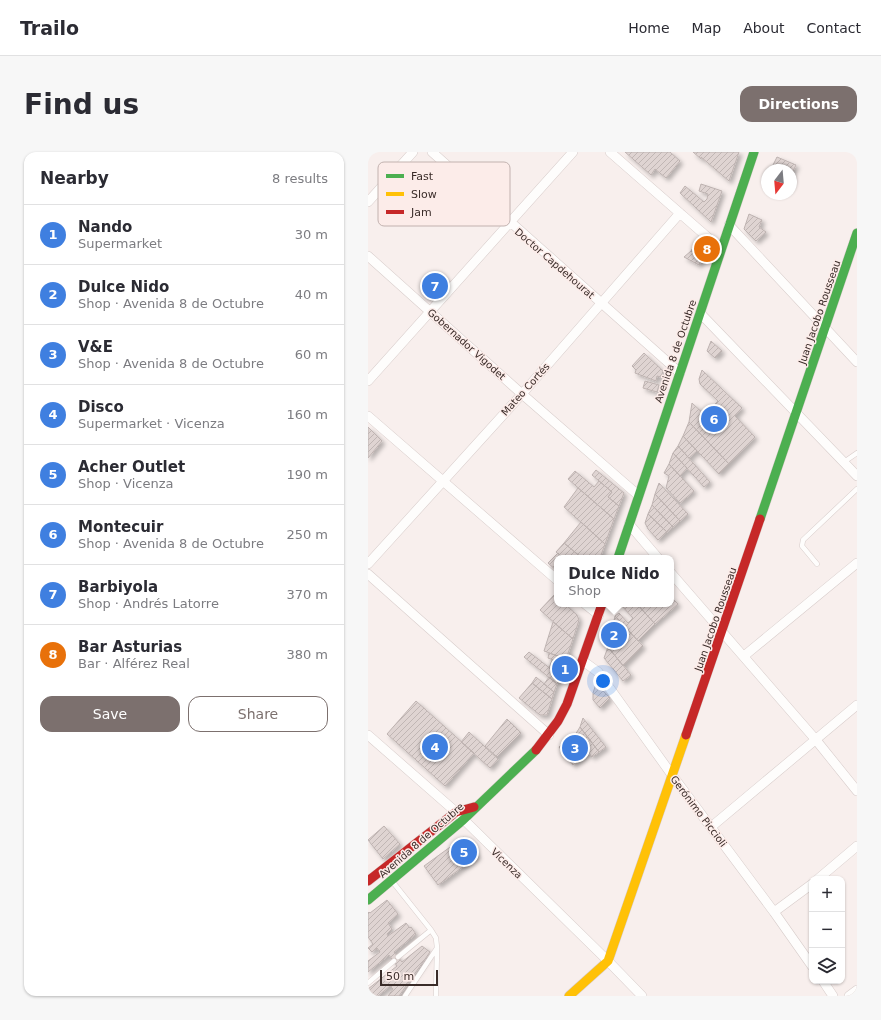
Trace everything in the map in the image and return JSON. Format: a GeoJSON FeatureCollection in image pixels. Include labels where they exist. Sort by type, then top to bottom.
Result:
{"type":"FeatureCollection","features":[{"type":"Feature","properties":{"kind":"main road","name":"Avenida 8 de Octubre"},"geometry":{"type":"LineString","coordinates":[[619,555],[754,152]]}},
{"type":"Feature","properties":{"kind":"main road","name":"Juan Jacobo Rousseau"},"geometry":{"type":"LineString","coordinates":[[569,996],[608,960],[722,632],[857,233]]}},
{"type":"Feature","properties":{"kind":"main road","name":"Avenida 8 de Octubre"},"geometry":{"type":"LineString","coordinates":[[368,900],[463,820],[474,807],[516,770],[549,735],[562,715],[583,661],[601,607]]}},
{"type":"Feature","properties":{"kind":"main road","name":"Avenida 8 de Octubre"},"geometry":{"type":"LineString","coordinates":[[368,882],[456,812],[474,807]]}},
{"type":"Feature","properties":{"kind":"street"},"geometry":{"type":"LineString","coordinates":[[405,162],[414,152]]}},
{"type":"Feature","properties":{"kind":"street","name":"Doctor Capdehourat"},"geometry":{"type":"LineString","coordinates":[[432,152],[443,162]]}},
{"type":"Feature","properties":{"kind":"street"},"geometry":{"type":"LineString","coordinates":[[510,223],[572,152]]}},
{"type":"Feature","properties":{"kind":"street"},"geometry":{"type":"LineString","coordinates":[[610,152],[721,249]]}},
{"type":"Feature","properties":{"kind":"street"},"geometry":{"type":"LineString","coordinates":[[368,202],[378,191]]}},
{"type":"Feature","properties":{"kind":"street","name":"Mateo Cortés"},"geometry":{"type":"LineString","coordinates":[[368,564],[522,394],[680,213]]}},
{"type":"Feature","properties":{"kind":"street","name":"Doctor Capdehourat"},"geometry":{"type":"LineString","coordinates":[[510,223],[680,373]]}},
{"type":"Feature","properties":{"kind":"street"},"geometry":{"type":"LineString","coordinates":[[368,381],[507,226]]}},
{"type":"Feature","properties":{"kind":"street"},"geometry":{"type":"LineString","coordinates":[[729,226],[857,362]]}},
{"type":"Feature","properties":{"kind":"street","name":"Gobernador Vigodet"},"geometry":{"type":"LineString","coordinates":[[368,256],[522,394],[638,495]]}},
{"type":"Feature","properties":{"kind":"street"},"geometry":{"type":"LineString","coordinates":[[700,313],[857,476]]}},
{"type":"Feature","properties":{"kind":"street"},"geometry":{"type":"LineString","coordinates":[[368,416],[554,577]]}},
{"type":"Feature","properties":{"kind":"street"},"geometry":{"type":"LineString","coordinates":[[629,524],[655,555]]}},
{"type":"Feature","properties":{"kind":"street"},"geometry":{"type":"LineString","coordinates":[[744,656],[857,563]]}},
{"type":"Feature","properties":{"kind":"street"},"geometry":{"type":"LineString","coordinates":[[368,574],[549,735]]}},
{"type":"Feature","properties":{"kind":"street"},"geometry":{"type":"LineString","coordinates":[[674,576],[816,740],[857,791]]}},
{"type":"Feature","properties":{"kind":"street"},"geometry":{"type":"LineString","coordinates":[[589,607],[599,615]]}},
{"type":"Feature","properties":{"kind":"street","name":"Gerónimo Piccioli"},"geometry":{"type":"LineString","coordinates":[[583,661],[598,672],[809,962]]}},
{"type":"Feature","properties":{"kind":"street"},"geometry":{"type":"LineString","coordinates":[[711,827],[857,706]]}},
{"type":"Feature","properties":{"kind":"street","name":"Vicenza"},"geometry":{"type":"LineString","coordinates":[[368,735],[456,812],[608,960],[642,996]]}},
{"type":"Feature","properties":{"kind":"street"},"geometry":{"type":"LineString","coordinates":[[822,876],[857,846]]}},
{"type":"Feature","properties":{"kind":"street"},"geometry":{"type":"LineString","coordinates":[[774,912],[809,886]]}},
{"type":"Feature","properties":{"kind":"street"},"geometry":{"type":"LineString","coordinates":[[825,984],[833,996]]}},
{"type":"Feature","properties":{"kind":"street"},"geometry":{"type":"LineString","coordinates":[[849,996],[857,990]]}},
{"type":"Feature","properties":{"kind":"lane"},"geometry":{"type":"LineString","coordinates":[[844,462],[857,453]]}},
{"type":"Feature","properties":{"kind":"lane"},"geometry":{"type":"LineString","coordinates":[[817,564],[802,546],[803,540],[857,489]]}},
{"type":"Feature","properties":{"kind":"lane"},"geometry":{"type":"LineString","coordinates":[[391,880],[436,938],[436,996]]}},
{"type":"Feature","properties":{"kind":"lane"},"geometry":{"type":"LineString","coordinates":[[398,957],[431,930]]}},
{"type":"Feature","properties":{"kind":"lane"},"geometry":{"type":"LineString","coordinates":[[405,996],[437,948]]}},
{"type":"Feature","properties":{"kind":"lane"},"geometry":{"type":"LineString","coordinates":[[368,983],[394,961]]}},
{"type":"Feature","properties":{"kind":"building"},"geometry":{"type":"Polygon","coordinates":[[[625,152],[670,152],[680,161],[666,178],[655,169],[651,175],[625,152]]]}},
{"type":"Feature","properties":{"kind":"building"},"geometry":{"type":"Polygon","coordinates":[[[693,152],[739,152],[729,181],[701,157],[701,159],[693,152]]]}},
{"type":"Feature","properties":{"kind":"building"},"geometry":{"type":"Polygon","coordinates":[[[777,157],[794,164],[774,164],[777,157]]]}},
{"type":"Feature","properties":{"kind":"building"},"geometry":{"type":"Polygon","coordinates":[[[701,184],[722,191],[711,222],[680,193],[685,186],[704,202],[707,199],[708,194],[699,191],[701,184]]]}},
{"type":"Feature","properties":{"kind":"building"},"geometry":{"type":"Polygon","coordinates":[[[749,214],[762,220],[759,227],[766,232],[756,241],[744,229],[749,214]]]}},
{"type":"Feature","properties":{"kind":"building"},"geometry":{"type":"Polygon","coordinates":[[[695,244],[706,249],[703,257],[691,251],[695,244]]]}},
{"type":"Feature","properties":{"kind":"building"},"geometry":{"type":"Polygon","coordinates":[[[691,251],[703,257],[699,265],[684,257],[691,251]]]}},
{"type":"Feature","properties":{"kind":"building"},"geometry":{"type":"Polygon","coordinates":[[[436,272],[450,284],[438,297],[431,297],[421,289],[436,272]]]}},
{"type":"Feature","properties":{"kind":"building"},"geometry":{"type":"Polygon","coordinates":[[[711,341],[722,351],[715,358],[707,351],[711,341]]]}},
{"type":"Feature","properties":{"kind":"building"},"geometry":{"type":"Polygon","coordinates":[[[644,353],[663,371],[661,377],[657,376],[656,381],[635,373],[636,370],[632,366],[644,353]]]}},
{"type":"Feature","properties":{"kind":"building"},"geometry":{"type":"Polygon","coordinates":[[[702,370],[742,408],[735,416],[755,437],[729,464],[689,422],[692,403],[705,415],[718,401],[700,384],[699,379],[702,370]]]}},
{"type":"Feature","properties":{"kind":"building"},"geometry":{"type":"Polygon","coordinates":[[[645,381],[659,385],[657,392],[643,388],[645,381]]]}},
{"type":"Feature","properties":{"kind":"building"},"geometry":{"type":"Polygon","coordinates":[[[689,422],[729,464],[719,474],[683,436],[689,422]]]}},
{"type":"Feature","properties":{"kind":"building"},"geometry":{"type":"Polygon","coordinates":[[[368,427],[382,441],[368,458],[368,427]]]}},
{"type":"Feature","properties":{"kind":"building"},"geometry":{"type":"Polygon","coordinates":[[[683,436],[697,451],[689,458],[678,446],[683,436]]]}},
{"type":"Feature","properties":{"kind":"building"},"geometry":{"type":"Polygon","coordinates":[[[678,446],[710,482],[704,487],[673,453],[678,446]]]}},
{"type":"Feature","properties":{"kind":"building"},"geometry":{"type":"Polygon","coordinates":[[[673,453],[687,468],[680,476],[669,464],[673,453]]]}},
{"type":"Feature","properties":{"kind":"building"},"geometry":{"type":"Polygon","coordinates":[[[669,464],[694,491],[680,503],[666,488],[669,476],[664,473],[669,464]]]}},
{"type":"Feature","properties":{"kind":"building"},"geometry":{"type":"Polygon","coordinates":[[[596,470],[624,493],[619,506],[608,497],[612,492],[592,475],[596,470]]]}},
{"type":"Feature","properties":{"kind":"building"},"geometry":{"type":"Polygon","coordinates":[[[575,471],[594,487],[599,481],[612,492],[608,497],[619,506],[614,519],[568,479],[575,471]]]}},
{"type":"Feature","properties":{"kind":"building"},"geometry":{"type":"Polygon","coordinates":[[[659,483],[688,514],[680,521],[655,494],[659,483]]]}},
{"type":"Feature","properties":{"kind":"building"},"geometry":{"type":"Polygon","coordinates":[[[578,488],[614,519],[605,544],[564,507],[578,488]]]}},
{"type":"Feature","properties":{"kind":"building"},"geometry":{"type":"Polygon","coordinates":[[[655,494],[680,521],[673,527],[652,505],[655,494]]]}},
{"type":"Feature","properties":{"kind":"building"},"geometry":{"type":"Polygon","coordinates":[[[652,505],[673,527],[667,532],[648,514],[652,505]]]}},
{"type":"Feature","properties":{"kind":"building"},"geometry":{"type":"Polygon","coordinates":[[[648,514],[667,532],[658,540],[648,529],[645,523],[648,514]]]}},
{"type":"Feature","properties":{"kind":"building"},"geometry":{"type":"Polygon","coordinates":[[[581,522],[605,544],[601,555],[578,555],[564,543],[581,522]]]}},
{"type":"Feature","properties":{"kind":"building"},"geometry":{"type":"Polygon","coordinates":[[[564,543],[578,555],[560,555],[556,552],[564,543]]]}},
{"type":"Feature","properties":{"kind":"building"},"geometry":{"type":"Polygon","coordinates":[[[554,557],[554,568],[548,563],[554,557]]]}},
{"type":"Feature","properties":{"kind":"building"},"geometry":{"type":"Polygon","coordinates":[[[554,595],[554,607],[568,607],[577,615],[579,620],[573,639],[540,610],[554,595]]]}},
{"type":"Feature","properties":{"kind":"building"},"geometry":{"type":"Polygon","coordinates":[[[674,600],[678,604],[655,624],[640,607],[674,607],[674,600]]]}},
{"type":"Feature","properties":{"kind":"building"},"geometry":{"type":"Polygon","coordinates":[[[623,607],[640,607],[655,624],[638,641],[615,616],[619,613],[628,623],[633,618],[623,607]]]}},
{"type":"Feature","properties":{"kind":"building"},"geometry":{"type":"Polygon","coordinates":[[[615,616],[643,646],[623,666],[608,647],[615,616]]]}},
{"type":"Feature","properties":{"kind":"building"},"geometry":{"type":"Polygon","coordinates":[[[553,622],[573,639],[566,659],[544,651],[553,622]]]}},
{"type":"Feature","properties":{"kind":"building"},"geometry":{"type":"Polygon","coordinates":[[[608,647],[631,675],[623,681],[604,658],[608,647]]]}},
{"type":"Feature","properties":{"kind":"building"},"geometry":{"type":"Polygon","coordinates":[[[529,652],[560,676],[557,684],[524,657],[529,652]]]}},
{"type":"Feature","properties":{"kind":"building"},"geometry":{"type":"Polygon","coordinates":[[[549,653],[566,659],[564,664],[548,658],[549,653]]]}},
{"type":"Feature","properties":{"kind":"building"},"geometry":{"type":"Polygon","coordinates":[[[552,660],[564,664],[560,676],[549,668],[552,660]]]}},
{"type":"Feature","properties":{"kind":"building"},"geometry":{"type":"Polygon","coordinates":[[[536,677],[554,692],[552,699],[532,683],[536,677]]]}},
{"type":"Feature","properties":{"kind":"building"},"geometry":{"type":"Polygon","coordinates":[[[549,677],[557,684],[554,692],[544,684],[549,677]]]}},
{"type":"Feature","properties":{"kind":"building"},"geometry":{"type":"Polygon","coordinates":[[[532,683],[552,699],[547,715],[540,715],[519,698],[532,683]]]}},
{"type":"Feature","properties":{"kind":"building"},"geometry":{"type":"Polygon","coordinates":[[[596,684],[610,698],[600,708],[593,700],[593,693],[596,684]]]}},
{"type":"Feature","properties":{"kind":"building"},"geometry":{"type":"Polygon","coordinates":[[[416,701],[474,753],[445,786],[387,734],[416,701]]]}},
{"type":"Feature","properties":{"kind":"building"},"geometry":{"type":"Polygon","coordinates":[[[583,718],[606,747],[599,752],[580,727],[583,718]]]}},
{"type":"Feature","properties":{"kind":"building"},"geometry":{"type":"Polygon","coordinates":[[[507,719],[521,733],[497,757],[485,746],[507,719]]]}},
{"type":"Feature","properties":{"kind":"building"},"geometry":{"type":"Polygon","coordinates":[[[580,727],[599,752],[592,757],[575,735],[580,727]]]}},
{"type":"Feature","properties":{"kind":"building"},"geometry":{"type":"Polygon","coordinates":[[[469,732],[498,759],[490,768],[461,742],[469,732]]]}},
{"type":"Feature","properties":{"kind":"building"},"geometry":{"type":"Polygon","coordinates":[[[575,735],[589,753],[573,765],[559,747],[575,735]]]}},
{"type":"Feature","properties":{"kind":"building"},"geometry":{"type":"Polygon","coordinates":[[[384,826],[400,844],[383,859],[368,840],[384,826]]]}},
{"type":"Feature","properties":{"kind":"building"},"geometry":{"type":"Polygon","coordinates":[[[464,837],[478,856],[438,885],[424,866],[464,837]]]}},
{"type":"Feature","properties":{"kind":"building"},"geometry":{"type":"Polygon","coordinates":[[[387,900],[398,914],[388,923],[392,929],[387,934],[388,936],[406,923],[416,934],[394,952],[402,962],[422,946],[430,952],[399,996],[388,996],[393,989],[390,986],[378,996],[368,996],[368,989],[397,966],[389,955],[368,972],[368,961],[380,952],[377,948],[372,952],[368,948],[373,944],[368,937],[368,913],[387,900]]]}},
{"type":"Feature","properties":{"kind":"traffic: fast"},"geometry":{"type":"LineString","coordinates":[[619,555],[754,152]]}},
{"type":"Feature","properties":{"kind":"traffic: fast"},"geometry":{"type":"LineString","coordinates":[[760,519],[857,233]]}},
{"type":"Feature","properties":{"kind":"traffic: fast"},"geometry":{"type":"LineString","coordinates":[[368,900],[463,820],[536,750]]}},
{"type":"Feature","properties":{"kind":"traffic: slow"},"geometry":{"type":"LineString","coordinates":[[569,996],[608,961],[686,735]]}},
{"type":"Feature","properties":{"kind":"traffic: jam"},"geometry":{"type":"LineString","coordinates":[[686,735],[760,519]]}},
{"type":"Feature","properties":{"kind":"traffic: jam"},"geometry":{"type":"LineString","coordinates":[[536,750],[558,721],[567,704],[601,607]]}},
{"type":"Feature","properties":{"kind":"traffic: jam"},"geometry":{"type":"LineString","coordinates":[[368,881],[456,812],[474,807]]}},
{"type":"Feature","properties":{"kind":"place","name":"Bar Asturias"},"geometry":{"type":"Point","coordinates":[707,249]}},
{"type":"Feature","properties":{"kind":"place","name":"Barbiyola"},"geometry":{"type":"Point","coordinates":[435,286]}},
{"type":"Feature","properties":{"kind":"place","name":"Montecuir"},"geometry":{"type":"Point","coordinates":[714,419]}},
{"type":"Feature","properties":{"kind":"place","name":"Dulce Nido"},"geometry":{"type":"Point","coordinates":[614,635]}},
{"type":"Feature","properties":{"kind":"place","name":"Nando"},"geometry":{"type":"Point","coordinates":[565,669]}},
{"type":"Feature","properties":{"kind":"place","name":"Disco"},"geometry":{"type":"Point","coordinates":[435,747]}},
{"type":"Feature","properties":{"kind":"place","name":"V&E"},"geometry":{"type":"Point","coordinates":[575,748]}},
{"type":"Feature","properties":{"kind":"place","name":"Acher Outlet"},"geometry":{"type":"Point","coordinates":[464,852]}}]}
